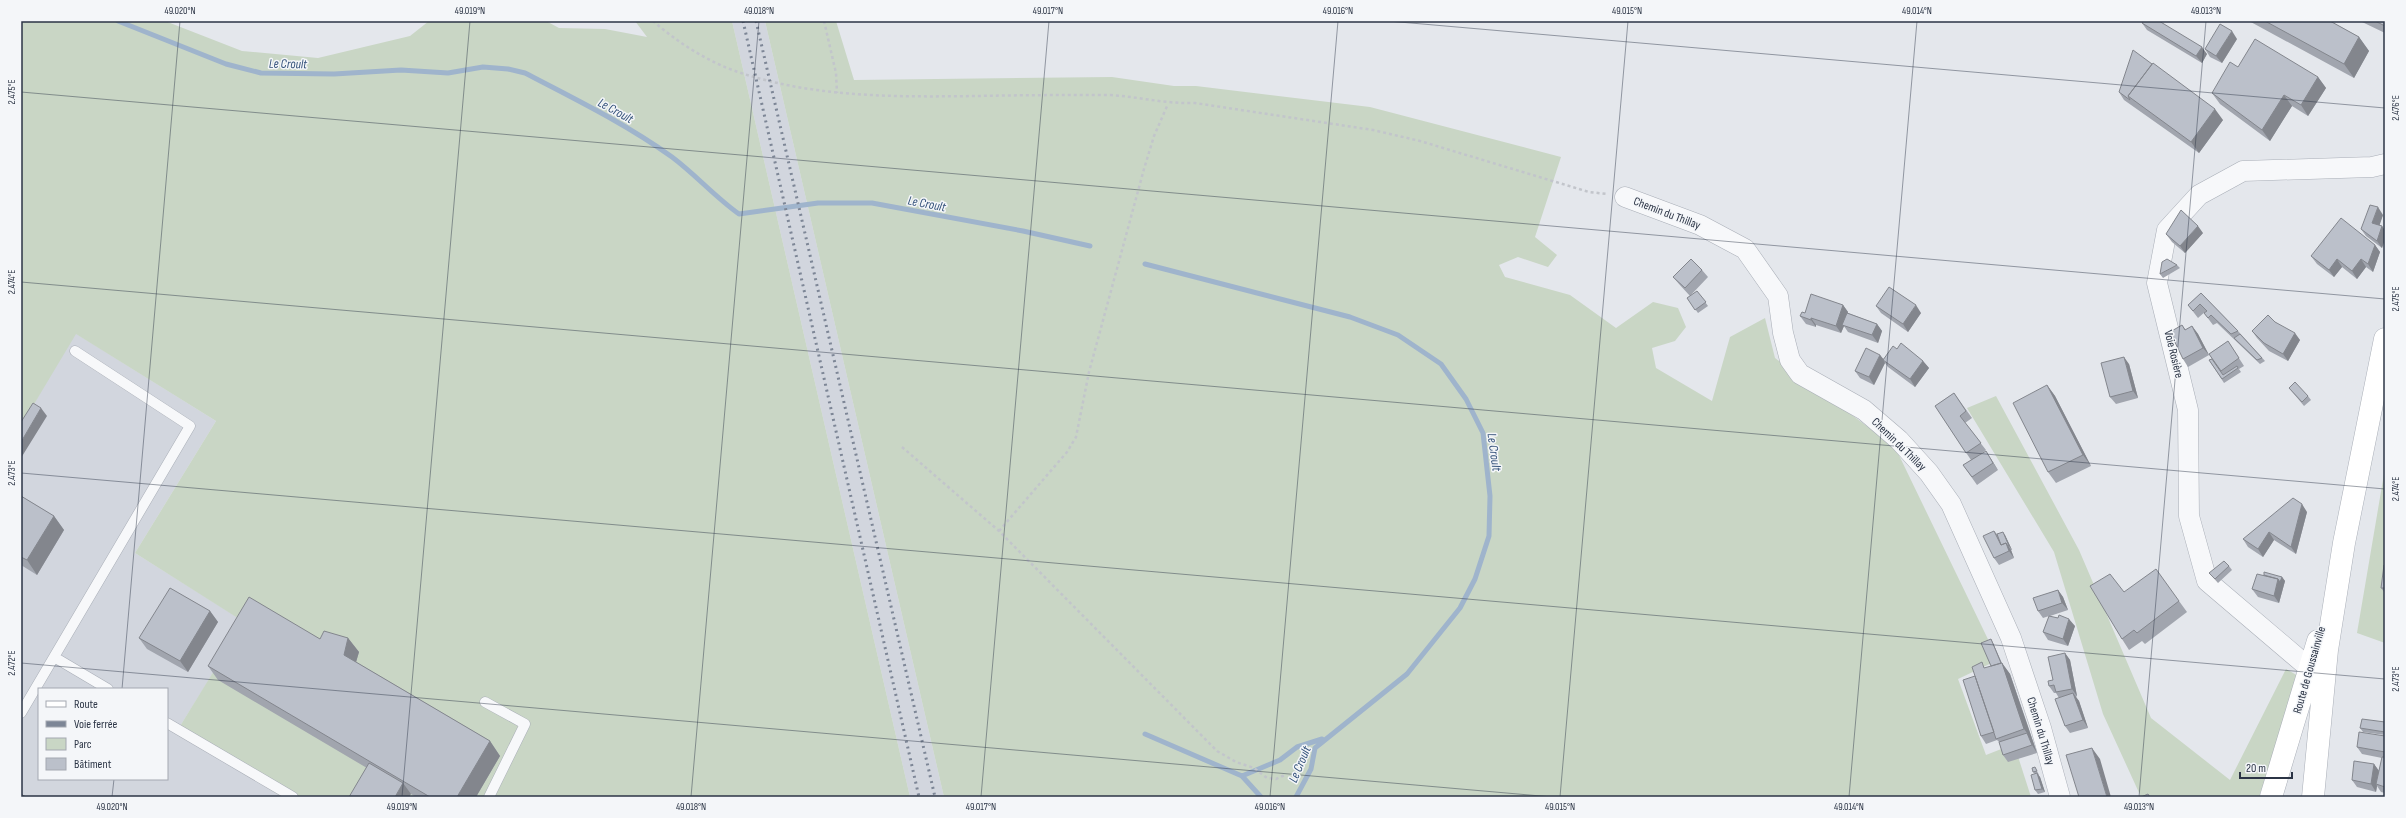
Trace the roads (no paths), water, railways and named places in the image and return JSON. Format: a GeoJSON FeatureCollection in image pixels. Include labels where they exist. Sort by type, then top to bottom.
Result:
{"type":"FeatureCollection","features":[{"type":"Feature","properties":{"kind":"main road","name":"Route de Goussainville"},"geometry":{"type":"LineString","coordinates":[[2272,797],[2317,675],[2385,339]]}},
{"type":"Feature","properties":{"kind":"main road","name":"Route de Goussainville"},"geometry":{"type":"LineString","coordinates":[[2313,797],[2317,675]]}},
{"type":"Feature","properties":{"kind":"street","name":"Voie Rosière"},"geometry":{"type":"LineString","coordinates":[[2317,675],[2207,581],[2189,516],[2188,410],[2157,283],[2161,250],[2166,230],[2199,195],[2243,171],[2372,168],[2385,164]]}},
{"type":"Feature","properties":{"kind":"street","name":"Chemin du Thillay"},"geometry":{"type":"LineString","coordinates":[[1625,197],[1700,225],[1745,249],[1778,296],[1783,333],[1790,360],[1800,374],[1864,410],[1899,440],[1929,473],[1951,504],[2011,638],[2041,728],[2060,797]]}},
{"type":"Feature","properties":{"kind":"lane"},"geometry":{"type":"LineString","coordinates":[[21,713],[190,426],[75,350]]}},
{"type":"Feature","properties":{"kind":"lane"},"geometry":{"type":"LineString","coordinates":[[54,657],[106,688]]}},
{"type":"Feature","properties":{"kind":"lane"},"geometry":{"type":"LineString","coordinates":[[485,702],[525,724],[489,797]]}},
{"type":"Feature","properties":{"kind":"lane"},"geometry":{"type":"LineString","coordinates":[[168,724],[293,797]]}},
{"type":"Feature","properties":{"kind":"waterway","name":"Le Croult"},"geometry":{"type":"LineString","coordinates":[[118,21],[226,64],[261,73],[334,74],[401,70],[448,73],[483,67],[508,69],[525,73],[600,112],[655,145],[681,164],[739,214],[818,203],[872,203],[1023,231],[1090,246]]}},
{"type":"Feature","properties":{"kind":"waterway","name":"Le Croult"},"geometry":{"type":"LineString","coordinates":[[1145,264],[1350,317],[1398,335],[1441,364],[1466,399],[1483,433],[1490,496],[1489,536],[1475,579],[1460,608],[1407,674],[1315,748],[1311,769],[1296,797]]}},
{"type":"Feature","properties":{"kind":"waterway"},"geometry":{"type":"LineString","coordinates":[[1145,734],[1242,776],[1280,760],[1297,747],[1322,739],[1321,741]]}},
{"type":"Feature","properties":{"kind":"waterway"},"geometry":{"type":"LineString","coordinates":[[1242,776],[1261,797]]}},
{"type":"Feature","properties":{"kind":"railway"},"geometry":{"type":"LineString","coordinates":[[743,21],[919,797]]}},
{"type":"Feature","properties":{"kind":"railway"},"geometry":{"type":"LineString","coordinates":[[756,21],[935,797]]}}]}
